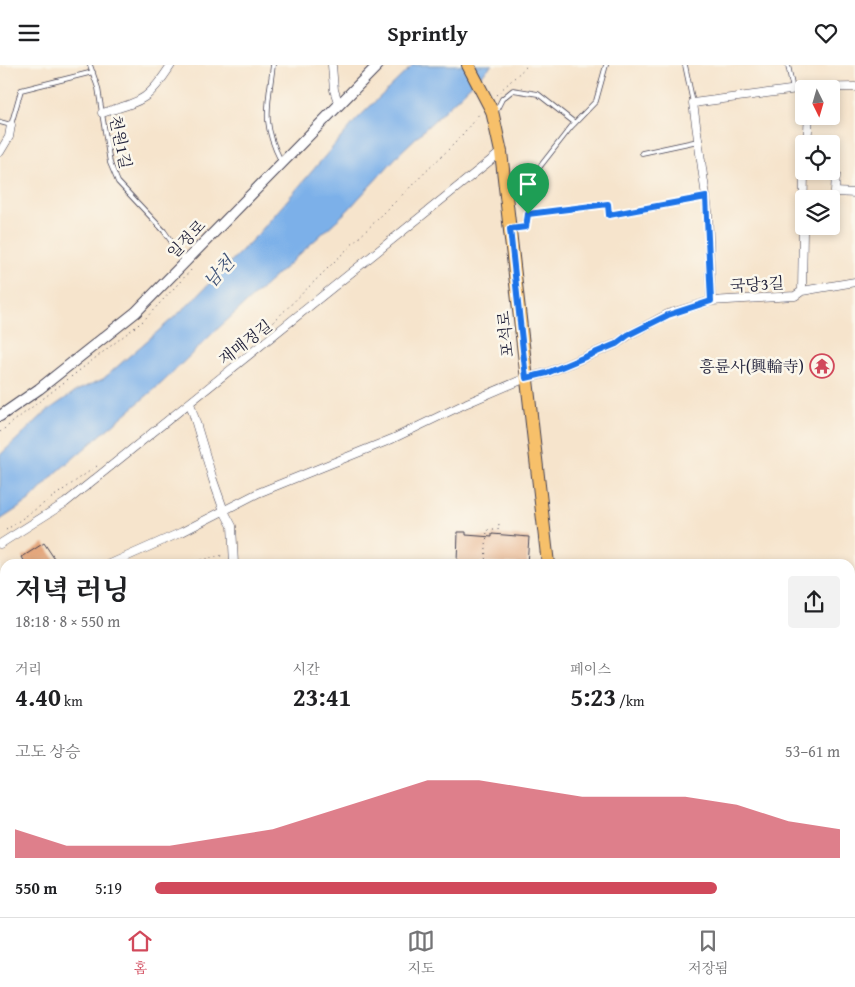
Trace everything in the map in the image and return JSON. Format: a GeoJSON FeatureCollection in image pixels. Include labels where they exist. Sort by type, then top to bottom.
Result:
{"type":"FeatureCollection","features":[{"type":"Feature","properties":{"kind":"main road","name":"포석로"},"geometry":{"type":"LineString","coordinates":[[468,65],[494,115],[501,152],[547,559]]}},
{"type":"Feature","properties":{"kind":"street"},"geometry":{"type":"LineString","coordinates":[[102,113],[134,104],[150,95],[172,65]]}},
{"type":"Feature","properties":{"kind":"street"},"geometry":{"type":"LineString","coordinates":[[332,65],[334,90],[339,105]]}},
{"type":"Feature","properties":{"kind":"street","name":"일정로"},"geometry":{"type":"LineString","coordinates":[[0,416],[39,389],[136,312],[374,67]]}},
{"type":"Feature","properties":{"kind":"street"},"geometry":{"type":"LineString","coordinates":[[840,88],[855,87]]}},
{"type":"Feature","properties":{"kind":"street"},"geometry":{"type":"LineString","coordinates":[[711,301],[706,197],[693,103],[795,90]]}},
{"type":"Feature","properties":{"kind":"street"},"geometry":{"type":"LineString","coordinates":[[0,152],[8,137],[11,125]]}},
{"type":"Feature","properties":{"kind":"street","name":"재매정길"},"geometry":{"type":"LineString","coordinates":[[0,544],[65,503],[501,152]]}},
{"type":"Feature","properties":{"kind":"street"},"geometry":{"type":"LineString","coordinates":[[802,291],[804,180]]}},
{"type":"Feature","properties":{"kind":"street"},"geometry":{"type":"LineString","coordinates":[[836,180],[835,192],[855,193]]}},
{"type":"Feature","properties":{"kind":"street","name":"국당3길"},"geometry":{"type":"LineString","coordinates":[[121,559],[258,493],[392,439],[467,403],[526,378],[547,373],[616,344],[628,335],[668,315],[711,301],[796,295],[802,291],[855,282]]}},
{"type":"Feature","properties":{"kind":"street"},"geometry":{"type":"LineString","coordinates":[[190,403],[224,511],[232,526],[234,559]]}},
{"type":"Feature","properties":{"kind":"lane","name":"천원1길"},"geometry":{"type":"LineString","coordinates":[[90,65],[98,88],[110,163],[118,182],[164,231],[185,261]]}},
{"type":"Feature","properties":{"kind":"lane"},"geometry":{"type":"LineString","coordinates":[[274,65],[266,123],[272,143],[282,163]]}},
{"type":"Feature","properties":{"kind":"lane"},"geometry":{"type":"LineString","coordinates":[[510,229],[526,227],[535,173],[575,123],[596,101],[606,65]]}},
{"type":"Feature","properties":{"kind":"lane"},"geometry":{"type":"LineString","coordinates":[[685,65],[693,103]]}},
{"type":"Feature","properties":{"kind":"lane"},"geometry":{"type":"LineString","coordinates":[[788,65],[792,90]]}},
{"type":"Feature","properties":{"kind":"lane"},"geometry":{"type":"LineString","coordinates":[[0,122],[11,125],[21,90],[92,72]]}},
{"type":"Feature","properties":{"kind":"lane"},"geometry":{"type":"LineString","coordinates":[[494,115],[502,99],[513,90],[538,94],[575,123]]}},
{"type":"Feature","properties":{"kind":"lane"},"geometry":{"type":"LineString","coordinates":[[642,153],[698,141]]}},
{"type":"Feature","properties":{"kind":"lane"},"geometry":{"type":"LineString","coordinates":[[528,214],[608,204],[609,215],[706,197]]}},
{"type":"Feature","properties":{"kind":"path"},"geometry":{"type":"LineString","coordinates":[[264,332],[457,141],[488,102],[528,65]]}},
{"type":"Feature","properties":{"kind":"path"},"geometry":{"type":"LineString","coordinates":[[0,534],[97,466]]}},
{"type":"Feature","properties":{"kind":"path"},"geometry":{"type":"LineString","coordinates":[[485,559],[487,530],[498,530],[499,524]]}},
{"type":"Feature","properties":{"kind":"path"},"geometry":{"type":"LineString","coordinates":[[205,559],[234,553]]}},
{"type":"Feature","properties":{"kind":"water"},"geometry":{"type":"Polygon","coordinates":[[[413,65],[492,65],[402,151],[347,211],[212,334],[163,382],[57,472],[29,501],[0,520],[0,455],[47,411],[76,391],[103,379],[187,306],[259,233],[356,120],[413,65]]]}},
{"type":"Feature","properties":{"kind":"building"},"geometry":{"type":"Polygon","coordinates":[[[458,532],[466,532],[466,535],[492,537],[492,534],[529,537],[527,559],[457,559],[458,532]]]}},
{"type":"Feature","properties":{"kind":"building"},"geometry":{"type":"Polygon","coordinates":[[[44,543],[55,559],[23,559],[22,557],[44,543]]]}},
{"type":"Feature","properties":{"kind":"place","name":"흥륜사(興輪寺)"},"geometry":{"type":"Point","coordinates":[822,366]}},
{"type":"Feature","properties":{"kind":"route"},"geometry":{"type":"LineString","coordinates":[[706,197],[711,301],[668,315],[628,335],[616,344],[547,373],[526,378],[510,229],[526,227],[528,214],[608,204],[609,215],[706,197]]}},
{"type":"Feature","properties":{"kind":"water label","name":"남천"},"geometry":{"type":"Point","coordinates":[219,272]}}]}
